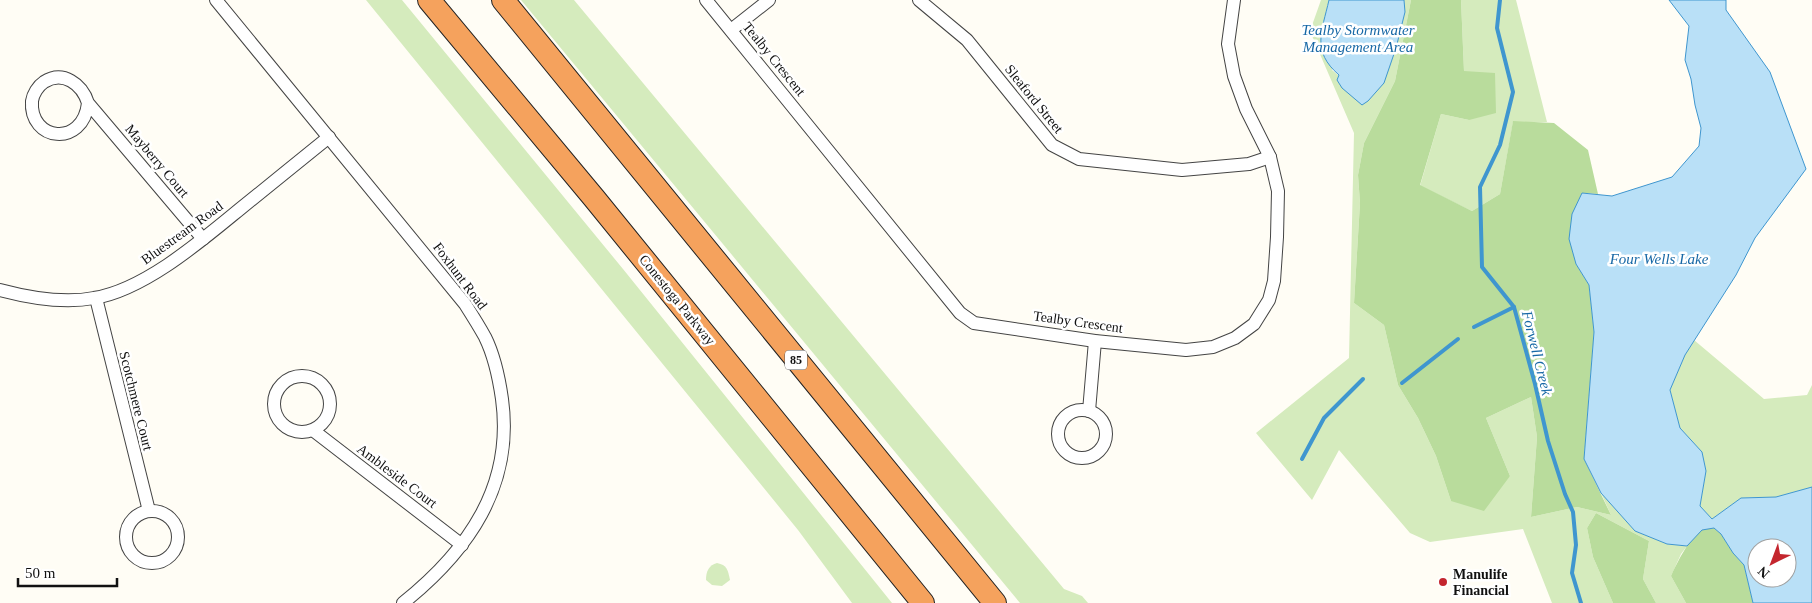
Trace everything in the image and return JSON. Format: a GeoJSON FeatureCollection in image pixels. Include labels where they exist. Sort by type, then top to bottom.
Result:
{"type":"FeatureCollection","features":[{"type":"Feature","properties":{"kind":"highway","name":"Conestoga Parkway"},"geometry":{"type":"LineString","coordinates":[[429,0],[594,198],[922,602]]}},
{"type":"Feature","properties":{"kind":"highway","name":"85"},"geometry":{"type":"LineString","coordinates":[[503,0],[995,603]]}},
{"type":"Feature","properties":{"kind":"street","name":"Foxhunt Road"},"geometry":{"type":"LineString","coordinates":[[216,0],[465,304],[486,338],[497,371],[504,414],[503,445],[499,471],[491,495],[479,521],[462,545],[428,583],[403,603]]}},
{"type":"Feature","properties":{"kind":"street","name":"Tealby Crescent"},"geometry":{"type":"LineString","coordinates":[[706,0],[960,312],[974,323],[1095,341],[1186,350],[1213,347],[1235,338],[1254,324],[1269,300],[1274,281],[1278,191],[1270,156],[1246,109],[1234,76],[1228,44],[1234,0]]}},
{"type":"Feature","properties":{"kind":"street"},"geometry":{"type":"LineString","coordinates":[[732,30],[768,0]]}},
{"type":"Feature","properties":{"kind":"street","name":"Sleaford Street"},"geometry":{"type":"LineString","coordinates":[[919,0],[967,40],[1052,145],[1079,159],[1182,170],[1248,164],[1270,156]]}},
{"type":"Feature","properties":{"kind":"street","name":"Mayberry Court"},"geometry":{"type":"LineString","coordinates":[[88,103],[87,114],[82,123],[75,130],[62,134],[44,130],[34,118],[32,109],[33,97],[37,89],[44,82],[53,78],[65,78],[74,82],[85,94],[88,103],[203,239]]}},
{"type":"Feature","properties":{"kind":"street","name":"Bluestream Road"},"geometry":{"type":"LineString","coordinates":[[0,290],[70,301],[96,298],[140,281],[170,264],[203,239],[329,137]]}},
{"type":"Feature","properties":{"kind":"street","name":"Scotchmere Court"},"geometry":{"type":"LineString","coordinates":[[96,298],[149,510]]}},
{"type":"Feature","properties":{"kind":"street"},"geometry":{"type":"LineString","coordinates":[[1089,411],[1095,341]]}},
{"type":"Feature","properties":{"kind":"street"},"geometry":{"type":"LineString","coordinates":[[306,376],[316,379],[324,385],[330,396],[331,406],[326,421],[314,431],[294,432],[285,427],[277,417],[274,408],[275,397],[279,388],[291,378],[306,376]]}},
{"type":"Feature","properties":{"kind":"street","name":"Ambleside Court"},"geometry":{"type":"LineString","coordinates":[[314,431],[462,545]]}},
{"type":"Feature","properties":{"kind":"street"},"geometry":{"type":"LineString","coordinates":[[149,510],[166,514],[173,520],[179,535],[178,544],[172,554],[165,560],[155,563],[138,559],[132,553],[126,538],[127,529],[133,519],[140,513],[149,510]]}},
{"type":"Feature","properties":{"kind":"green space"},"geometry":{"type":"Polygon","coordinates":[[[366,0],[402,0],[623,269],[892,603],[852,603],[798,530],[366,0]]]}},
{"type":"Feature","properties":{"kind":"green space"},"geometry":{"type":"Polygon","coordinates":[[[521,0],[574,0],[1064,589],[1082,596],[1088,603],[1020,603],[521,0]]]}},
{"type":"Feature","properties":{"kind":"green space"},"geometry":{"type":"Polygon","coordinates":[[[1321,0],[1329,0],[1326,12],[1332,70],[1339,76],[1396,48],[1405,12],[1404,0],[1411,0],[1395,81],[1364,143],[1358,175],[1360,203],[1354,303],[1384,325],[1398,385],[1418,418],[1436,456],[1451,501],[1510,476],[1486,418],[1531,397],[1537,437],[1531,517],[1577,507],[1611,515],[1601,493],[1635,531],[1667,544],[1687,546],[1681,554],[1671,576],[1686,603],[1656,603],[1643,579],[1649,541],[1596,513],[1587,528],[1593,557],[1613,603],[1552,603],[1523,529],[1430,542],[1410,533],[1339,450],[1312,500],[1256,433],[1349,358],[1354,133],[1310,31],[1321,0]]]}},
{"type":"Feature","properties":{"kind":"green space"},"geometry":{"type":"Polygon","coordinates":[[[1411,0],[1461,0],[1464,71],[1495,73],[1496,113],[1469,120],[1441,114],[1420,185],[1472,211],[1500,194],[1513,121],[1554,123],[1588,150],[1598,194],[1582,193],[1576,264],[1589,285],[1594,332],[1584,459],[1611,515],[1577,507],[1531,517],[1537,437],[1531,397],[1486,418],[1510,476],[1484,511],[1451,501],[1436,456],[1418,418],[1398,385],[1384,325],[1354,303],[1360,203],[1358,175],[1364,143],[1395,81],[1411,0]]]}},
{"type":"Feature","properties":{"kind":"green space"},"geometry":{"type":"Polygon","coordinates":[[[1461,0],[1516,0],[1547,122],[1513,122],[1500,194],[1472,211],[1420,186],[1441,114],[1469,120],[1464,71],[1461,0]]]}},
{"type":"Feature","properties":{"kind":"green space"},"geometry":{"type":"Polygon","coordinates":[[[1694,340],[1764,399],[1807,395],[1812,385],[1812,487],[1776,497],[1741,498],[1712,519],[1700,506],[1706,471],[1702,452],[1680,428],[1670,390],[1685,355],[1694,340]]]}},
{"type":"Feature","properties":{"kind":"green space"},"geometry":{"type":"Polygon","coordinates":[[[1596,513],[1649,541],[1643,579],[1656,603],[1613,603],[1593,557],[1587,528],[1596,513]]]}},
{"type":"Feature","properties":{"kind":"green space"},"geometry":{"type":"Polygon","coordinates":[[[1714,528],[1721,534],[1733,553],[1744,565],[1747,588],[1749,588],[1753,603],[1686,603],[1671,576],[1684,551],[1693,539],[1702,530],[1714,528]]]}},
{"type":"Feature","properties":{"kind":"green space"},"geometry":{"type":"Polygon","coordinates":[[[717,563],[725,567],[730,580],[722,586],[712,585],[706,580],[709,569],[717,563]]]}},
{"type":"Feature","properties":{"kind":"water","name":"Tealby Stormwater Management Area"},"geometry":{"type":"Polygon","coordinates":[[[1329,0],[1404,0],[1405,12],[1396,48],[1384,83],[1362,105],[1342,88],[1337,80],[1339,75],[1330,66],[1322,49],[1322,31],[1329,0]]]}},
{"type":"Feature","properties":{"kind":"water","name":"Four Wells Lake"},"geometry":{"type":"Polygon","coordinates":[[[1669,0],[1726,0],[1726,10],[1770,72],[1806,169],[1755,238],[1736,275],[1685,355],[1670,390],[1680,428],[1702,452],[1706,471],[1700,506],[1712,519],[1741,498],[1776,497],[1812,487],[1812,603],[1753,603],[1749,588],[1797,588],[1797,538],[1747,538],[1747,578],[1744,565],[1733,553],[1721,534],[1714,528],[1702,530],[1687,546],[1667,544],[1635,531],[1601,493],[1584,459],[1594,332],[1589,285],[1576,264],[1569,239],[1572,214],[1582,193],[1612,196],[1672,177],[1699,146],[1701,128],[1685,60],[1689,26],[1669,0]]]}},
{"type":"Feature","properties":{"kind":"waterway","name":"Forwell Creek"},"geometry":{"type":"LineString","coordinates":[[1500,0],[1497,28],[1513,92],[1500,145],[1480,187],[1482,267],[1514,307],[1548,441],[1565,494],[1573,512],[1576,545],[1572,573],[1581,603]]}},
{"type":"Feature","properties":{"kind":"waterway"},"geometry":{"type":"LineString","coordinates":[[1474,327],[1514,307]]}},
{"type":"Feature","properties":{"kind":"waterway"},"geometry":{"type":"LineString","coordinates":[[1402,383],[1458,339]]}},
{"type":"Feature","properties":{"kind":"waterway"},"geometry":{"type":"LineString","coordinates":[[1302,459],[1324,418],[1363,379]]}},
{"type":"Feature","properties":{"kind":"place","name":"Manulife Financial"},"geometry":{"type":"Point","coordinates":[1443,582]}}]}
